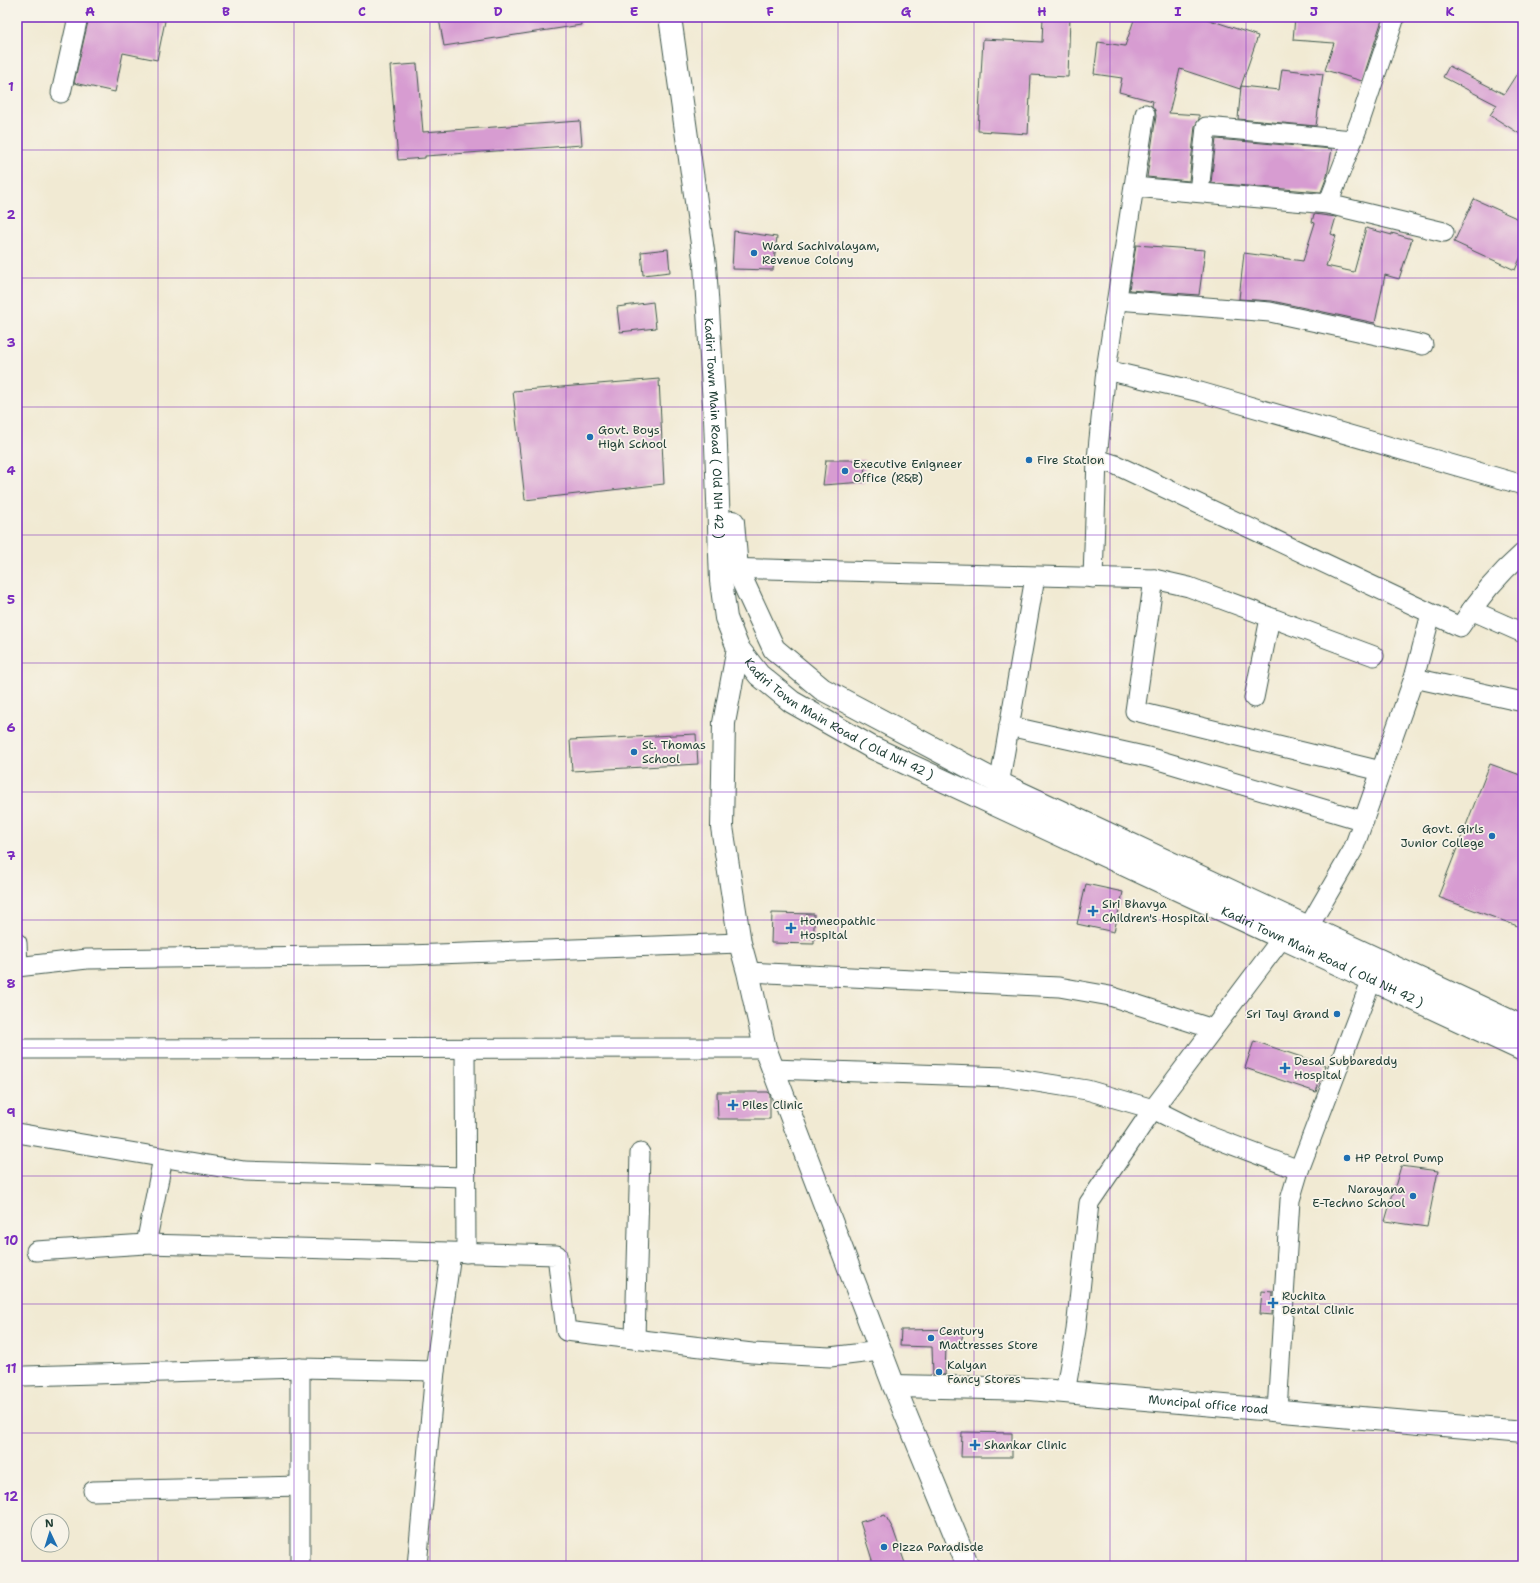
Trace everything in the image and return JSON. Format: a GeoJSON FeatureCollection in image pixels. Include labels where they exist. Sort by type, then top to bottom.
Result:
{"type":"FeatureCollection","features":[{"type":"Feature","properties":{"kind":"main road","name":"Kadiri Town Main Road ( Old NH 42 )"},"geometry":{"type":"LineString","coordinates":[[670,17],[705,265],[715,419],[728,569],[774,649],[822,689],[997,794],[1296,936],[1372,980],[1523,1050]]}},
{"type":"Feature","properties":{"kind":"main road","name":"Kadiri Town Main Road ( Old NH 42 )"},"geometry":{"type":"LineString","coordinates":[[684,17],[712,223],[728,569],[726,618],[738,648],[760,675],[792,702],[871,747],[997,794],[1296,936],[1523,1028]]}},
{"type":"Feature","properties":{"kind":"main road"},"geometry":{"type":"LineString","coordinates":[[738,648],[724,723],[722,827],[740,943],[765,1048],[880,1351],[968,1566]]}},
{"type":"Feature","properties":{"kind":"main road","name":"Muncipal office road"},"geometry":{"type":"LineString","coordinates":[[894,1386],[1030,1389],[1523,1432]]}},
{"type":"Feature","properties":{"kind":"street"},"geometry":{"type":"LineString","coordinates":[[61,93],[78,17]]}},
{"type":"Feature","properties":{"kind":"street"},"geometry":{"type":"LineString","coordinates":[[1328,204],[1353,140],[1395,17]]}},
{"type":"Feature","properties":{"kind":"street"},"geometry":{"type":"LineString","coordinates":[[1094,578],[1097,459],[1106,370],[1145,114]]}},
{"type":"Feature","properties":{"kind":"street"},"geometry":{"type":"LineString","coordinates":[[1199,192],[1206,127],[1353,140]]}},
{"type":"Feature","properties":{"kind":"street"},"geometry":{"type":"LineString","coordinates":[[1134,187],[1328,204],[1444,232]]}},
{"type":"Feature","properties":{"kind":"street"},"geometry":{"type":"LineString","coordinates":[[1117,300],[1270,312],[1423,345]]}},
{"type":"Feature","properties":{"kind":"street"},"geometry":{"type":"LineString","coordinates":[[1106,370],[1200,392],[1523,485]]}},
{"type":"Feature","properties":{"kind":"street"},"geometry":{"type":"LineString","coordinates":[[1097,459],[1116,465],[1460,627],[1471,610],[1519,561]]}},
{"type":"Feature","properties":{"kind":"street"},"geometry":{"type":"LineString","coordinates":[[728,569],[1154,579],[1189,587],[1374,656]]}},
{"type":"Feature","properties":{"kind":"street"},"geometry":{"type":"LineString","coordinates":[[997,794],[1035,577]]}},
{"type":"Feature","properties":{"kind":"street"},"geometry":{"type":"LineString","coordinates":[[1154,579],[1135,711],[1381,771]]}},
{"type":"Feature","properties":{"kind":"street"},"geometry":{"type":"LineString","coordinates":[[1471,610],[1523,633]]}},
{"type":"Feature","properties":{"kind":"street"},"geometry":{"type":"LineString","coordinates":[[1065,1392],[1076,1330],[1089,1203],[1153,1109],[1214,1029],[1296,936],[1353,850],[1414,678],[1431,614]]}},
{"type":"Feature","properties":{"kind":"street"},"geometry":{"type":"LineString","coordinates":[[1254,698],[1270,618]]}},
{"type":"Feature","properties":{"kind":"street"},"geometry":{"type":"LineString","coordinates":[[1414,678],[1523,702]]}},
{"type":"Feature","properties":{"kind":"street"},"geometry":{"type":"LineString","coordinates":[[1009,726],[1148,758],[1364,821]]}},
{"type":"Feature","properties":{"kind":"street"},"geometry":{"type":"LineString","coordinates":[[17,943],[17,967],[87,959],[409,955],[740,943]]}},
{"type":"Feature","properties":{"kind":"street"},"geometry":{"type":"LineString","coordinates":[[748,972],[1059,987],[1110,996],[1214,1029]]}},
{"type":"Feature","properties":{"kind":"street"},"geometry":{"type":"LineString","coordinates":[[1277,1411],[1290,1200],[1299,1170],[1372,980]]}},
{"type":"Feature","properties":{"kind":"street"},"geometry":{"type":"LineString","coordinates":[[417,1566],[435,1371],[458,1253],[466,1177],[465,1048]]}},
{"type":"Feature","properties":{"kind":"street"},"geometry":{"type":"LineString","coordinates":[[17,1049],[765,1048]]}},
{"type":"Feature","properties":{"kind":"street"},"geometry":{"type":"LineString","coordinates":[[772,1069],[1004,1077],[1087,1090],[1153,1109],[1201,1133],[1299,1170]]}},
{"type":"Feature","properties":{"kind":"street"},"geometry":{"type":"LineString","coordinates":[[17,1133],[244,1171],[466,1177]]}},
{"type":"Feature","properties":{"kind":"street"},"geometry":{"type":"LineString","coordinates":[[635,1339],[640,1152]]}},
{"type":"Feature","properties":{"kind":"street"},"geometry":{"type":"LineString","coordinates":[[146,1244],[163,1158]]}},
{"type":"Feature","properties":{"kind":"street"},"geometry":{"type":"LineString","coordinates":[[36,1251],[146,1244],[557,1255],[566,1331],[752,1353],[830,1357],[880,1351]]}},
{"type":"Feature","properties":{"kind":"street"},"geometry":{"type":"LineString","coordinates":[[24,1376],[300,1368],[435,1371]]}},
{"type":"Feature","properties":{"kind":"street"},"geometry":{"type":"LineString","coordinates":[[300,1368],[300,1566]]}},
{"type":"Feature","properties":{"kind":"street"},"geometry":{"type":"LineString","coordinates":[[93,1491],[300,1486]]}},
{"type":"Feature","properties":{"kind":"building"},"geometry":{"type":"Polygon","coordinates":[[[89,17],[145,17],[165,21],[157,60],[123,53],[115,92],[74,83],[89,17]]]}},
{"type":"Feature","properties":{"kind":"building"},"geometry":{"type":"Polygon","coordinates":[[[453,17],[580,17],[581,25],[444,46],[439,19],[453,17]]]}},
{"type":"Feature","properties":{"kind":"building"},"geometry":{"type":"Polygon","coordinates":[[[1043,17],[1070,17],[1068,77],[1031,75],[1028,134],[978,131],[983,39],[1042,42],[1043,17]]]}},
{"type":"Feature","properties":{"kind":"building"},"geometry":{"type":"Polygon","coordinates":[[[1135,17],[1201,17],[1258,36],[1240,89],[1180,69],[1169,113],[1199,115],[1199,119],[1195,126],[1189,181],[1147,177],[1156,116],[1155,110],[1152,106],[1153,101],[1119,92],[1122,78],[1094,74],[1098,42],[1125,46],[1135,17]]]}},
{"type":"Feature","properties":{"kind":"building"},"geometry":{"type":"Polygon","coordinates":[[[1295,17],[1383,17],[1362,81],[1325,70],[1334,43],[1293,40],[1295,17]]]}},
{"type":"Feature","properties":{"kind":"building"},"geometry":{"type":"Polygon","coordinates":[[[417,64],[423,132],[580,121],[582,145],[425,156],[425,158],[398,160],[390,66],[417,64]]]}},
{"type":"Feature","properties":{"kind":"building"},"geometry":{"type":"Polygon","coordinates":[[[1523,64],[1523,136],[1490,115],[1497,105],[1443,77],[1449,66],[1504,94],[1523,64]]]}},
{"type":"Feature","properties":{"kind":"building"},"geometry":{"type":"Polygon","coordinates":[[[1282,69],[1323,74],[1316,126],[1238,119],[1241,86],[1279,90],[1282,69]]]}},
{"type":"Feature","properties":{"kind":"building"},"geometry":{"type":"Polygon","coordinates":[[[1216,139],[1332,149],[1327,176],[1321,192],[1211,183],[1216,139]]]}},
{"type":"Feature","properties":{"kind":"building"},"geometry":{"type":"Polygon","coordinates":[[[1474,199],[1523,221],[1523,252],[1515,270],[1454,242],[1474,199]]]}},
{"type":"Feature","properties":{"kind":"building"},"geometry":{"type":"Polygon","coordinates":[[[1314,214],[1336,217],[1331,234],[1336,236],[1326,266],[1354,272],[1366,228],[1412,239],[1399,279],[1385,275],[1375,323],[1272,301],[1239,299],[1244,253],[1303,261],[1315,223],[1312,222],[1314,214]]]}},
{"type":"Feature","properties":{"kind":"building","name":"Ward Sachivalayam, Revenue Colony"},"geometry":{"type":"Polygon","coordinates":[[[734,231],[777,237],[773,270],[732,269],[734,231]]]}},
{"type":"Feature","properties":{"kind":"building"},"geometry":{"type":"Polygon","coordinates":[[[1136,245],[1205,250],[1199,295],[1129,290],[1136,245]]]}},
{"type":"Feature","properties":{"kind":"building"},"geometry":{"type":"Polygon","coordinates":[[[668,249],[670,272],[643,275],[641,252],[668,249]]]}},
{"type":"Feature","properties":{"kind":"building"},"geometry":{"type":"Polygon","coordinates":[[[653,302],[656,328],[620,332],[617,307],[653,302]]]}},
{"type":"Feature","properties":{"kind":"building","name":"Govt. Boys High School"},"geometry":{"type":"Polygon","coordinates":[[[659,379],[664,484],[525,500],[513,391],[659,379]]]}},
{"type":"Feature","properties":{"kind":"building","name":"Executive Enigneer Office (R&B)"},"geometry":{"type":"Polygon","coordinates":[[[826,460],[865,460],[864,482],[823,485],[826,460]]]}},
{"type":"Feature","properties":{"kind":"building","name":"St. Thomas School"},"geometry":{"type":"Polygon","coordinates":[[[696,734],[698,764],[572,771],[570,740],[696,734]]]}},
{"type":"Feature","properties":{"kind":"building","name":"Govt. Girls Junior College"},"geometry":{"type":"Polygon","coordinates":[[[1490,764],[1523,776],[1523,928],[1438,897],[1490,764]]]}},
{"type":"Feature","properties":{"kind":"building"},"geometry":{"type":"Polygon","coordinates":[[[1086,884],[1123,892],[1114,932],[1077,924],[1086,884]]]}},
{"type":"Feature","properties":{"kind":"building"},"geometry":{"type":"Polygon","coordinates":[[[772,913],[814,914],[814,944],[771,943],[772,913]]]}},
{"type":"Feature","properties":{"kind":"building"},"geometry":{"type":"Polygon","coordinates":[[[1254,1041],[1325,1065],[1316,1092],[1245,1068],[1254,1041]]]}},
{"type":"Feature","properties":{"kind":"building"},"geometry":{"type":"Polygon","coordinates":[[[717,1092],[768,1092],[770,1095],[770,1119],[718,1119],[717,1092]]]}},
{"type":"Feature","properties":{"kind":"building","name":"Narayana E-Techno School"},"geometry":{"type":"Polygon","coordinates":[[[1401,1166],[1438,1171],[1427,1227],[1385,1221],[1401,1166]]]}},
{"type":"Feature","properties":{"kind":"building"},"geometry":{"type":"Polygon","coordinates":[[[1262,1291],[1273,1292],[1272,1315],[1260,1314],[1262,1291]]]}},
{"type":"Feature","properties":{"kind":"building","name":"Century Mattresses Store"},"geometry":{"type":"Polygon","coordinates":[[[964,1329],[960,1347],[946,1347],[945,1375],[933,1374],[932,1347],[900,1346],[901,1330],[964,1329]]]}},
{"type":"Feature","properties":{"kind":"building"},"geometry":{"type":"Polygon","coordinates":[[[962,1432],[1012,1433],[1012,1457],[961,1457],[962,1432]]]}},
{"type":"Feature","properties":{"kind":"building","name":"Pizza Paradisde"},"geometry":{"type":"Polygon","coordinates":[[[885,1515],[893,1529],[906,1566],[874,1566],[860,1522],[885,1515]]]}},
{"type":"Feature","properties":{"kind":"place","name":"Ward Sachivalayam, Revenue Colony"},"geometry":{"type":"Point","coordinates":[754,253]}},
{"type":"Feature","properties":{"kind":"place","name":"Govt. Boys High School"},"geometry":{"type":"Point","coordinates":[590,437]}},
{"type":"Feature","properties":{"kind":"place","name":"Fire Station"},"geometry":{"type":"Point","coordinates":[1029,460]}},
{"type":"Feature","properties":{"kind":"place","name":"Executive Enigneer Office (R&B)"},"geometry":{"type":"Point","coordinates":[845,471]}},
{"type":"Feature","properties":{"kind":"place","name":"St. Thomas School"},"geometry":{"type":"Point","coordinates":[634,752]}},
{"type":"Feature","properties":{"kind":"place","name":"Govt. Girls Junior College"},"geometry":{"type":"Point","coordinates":[1492,836]}},
{"type":"Feature","properties":{"kind":"place","name":"Siri Bhavya Children's Hospital"},"geometry":{"type":"Point","coordinates":[1093,911]}},
{"type":"Feature","properties":{"kind":"place","name":"Homeopathic Hospital"},"geometry":{"type":"Point","coordinates":[791,928]}},
{"type":"Feature","properties":{"kind":"place","name":"Sri Tayi Grand"},"geometry":{"type":"Point","coordinates":[1337,1014]}},
{"type":"Feature","properties":{"kind":"place","name":"Desai Subbareddy Hospital"},"geometry":{"type":"Point","coordinates":[1285,1068]}},
{"type":"Feature","properties":{"kind":"place","name":"Piles Clinic"},"geometry":{"type":"Point","coordinates":[733,1105]}},
{"type":"Feature","properties":{"kind":"place","name":"HP Petrol Pump"},"geometry":{"type":"Point","coordinates":[1347,1158]}},
{"type":"Feature","properties":{"kind":"place","name":"Narayana E-Techno School"},"geometry":{"type":"Point","coordinates":[1413,1196]}},
{"type":"Feature","properties":{"kind":"place","name":"Ruchita Dental Clinic"},"geometry":{"type":"Point","coordinates":[1273,1303]}},
{"type":"Feature","properties":{"kind":"place","name":"Century Mattresses Store"},"geometry":{"type":"Point","coordinates":[931,1338]}},
{"type":"Feature","properties":{"kind":"place","name":"Kalyan Fancy Stores"},"geometry":{"type":"Point","coordinates":[939,1372]}},
{"type":"Feature","properties":{"kind":"place","name":"Shankar Clinic"},"geometry":{"type":"Point","coordinates":[975,1445]}},
{"type":"Feature","properties":{"kind":"place","name":"Pizza Paradisde"},"geometry":{"type":"Point","coordinates":[884,1547]}}]}
